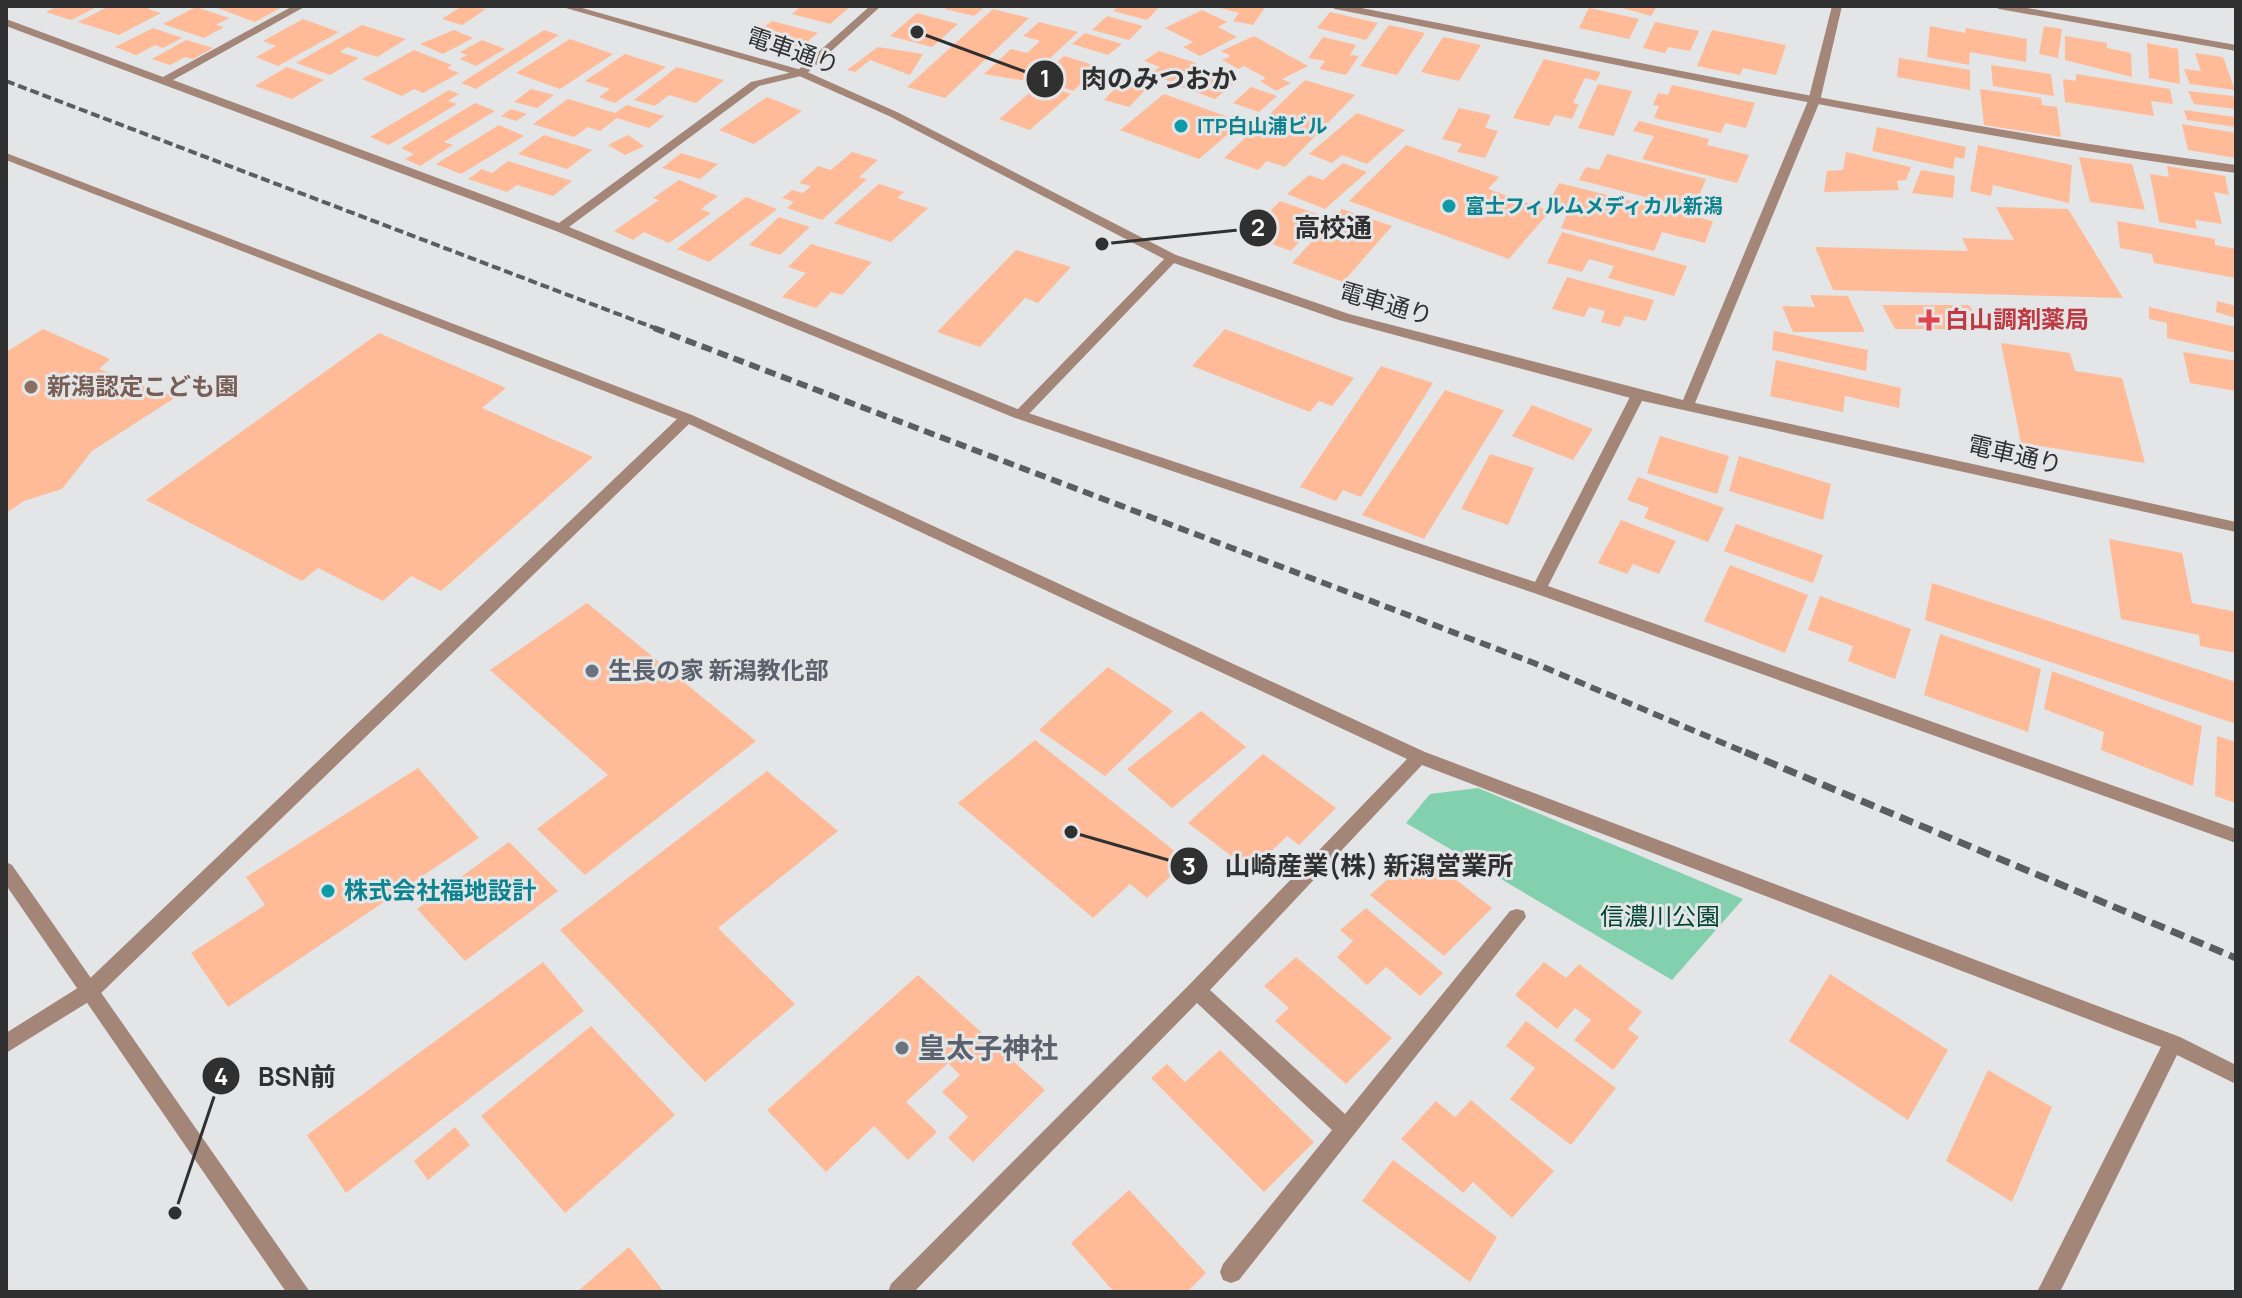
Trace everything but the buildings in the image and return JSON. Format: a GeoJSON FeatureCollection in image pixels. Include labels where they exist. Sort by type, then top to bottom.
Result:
{"type":"FeatureCollection","features":[{"type":"Feature","properties":{"kind":"street"},"geometry":{"type":"LineString","coordinates":[[162,82],[301,6]]}},
{"type":"Feature","properties":{"kind":"street","name":"電車通り"},"geometry":{"type":"LineString","coordinates":[[564,6],[801,73],[893,114],[1172,258],[1344,317],[1638,395],[2236,527]]}},
{"type":"Feature","properties":{"kind":"street"},"geometry":{"type":"LineString","coordinates":[[560,228],[755,84],[801,73],[876,6]]}},
{"type":"Feature","properties":{"kind":"street"},"geometry":{"type":"LineString","coordinates":[[1335,6],[1814,101],[2137,156],[2236,169]]}},
{"type":"Feature","properties":{"kind":"street"},"geometry":{"type":"LineString","coordinates":[[1688,404],[1814,101],[1837,6]]}},
{"type":"Feature","properties":{"kind":"street"},"geometry":{"type":"LineString","coordinates":[[1999,6],[2236,48]]}},
{"type":"Feature","properties":{"kind":"street"},"geometry":{"type":"LineString","coordinates":[[6,22],[560,228],[1020,415],[1539,589],[2236,836]]}},
{"type":"Feature","properties":{"kind":"street"},"geometry":{"type":"LineString","coordinates":[[6,156],[687,418],[1419,757],[2173,1043],[2236,1075]]}},
{"type":"Feature","properties":{"kind":"street"},"geometry":{"type":"LineString","coordinates":[[1020,415],[1172,258]]}},
{"type":"Feature","properties":{"kind":"street"},"geometry":{"type":"LineString","coordinates":[[1539,589],[1638,395]]}},
{"type":"Feature","properties":{"kind":"street"},"geometry":{"type":"LineString","coordinates":[[6,1044],[91,990],[687,418]]}},
{"type":"Feature","properties":{"kind":"street"},"geometry":{"type":"LineString","coordinates":[[899,1292],[1197,990],[1419,757]]}},
{"type":"Feature","properties":{"kind":"street"},"geometry":{"type":"LineString","coordinates":[[6,870],[299,1292]]}},
{"type":"Feature","properties":{"kind":"street"},"geometry":{"type":"LineString","coordinates":[[1231,1272],[1517,917]]}},
{"type":"Feature","properties":{"kind":"street"},"geometry":{"type":"LineString","coordinates":[[1197,990],[1346,1129]]}},
{"type":"Feature","properties":{"kind":"street"},"geometry":{"type":"LineString","coordinates":[[2048,1292],[2173,1043]]}},
{"type":"Feature","properties":{"kind":"green space","name":"信濃川公園"},"geometry":{"type":"Polygon","coordinates":[[[1478,788],[1743,899],[1672,980],[1406,823],[1430,794],[1478,788]]]}},
{"type":"Feature","properties":{"kind":"railway"},"geometry":{"type":"LineString","coordinates":[[6,81],[660,330]]}},
{"type":"Feature","properties":{"kind":"railway"},"geometry":{"type":"LineString","coordinates":[[654,328],[1534,663],[1749,754]]}},
{"type":"Feature","properties":{"kind":"railway"},"geometry":{"type":"LineString","coordinates":[[1745,752],[2236,958]]}},
{"type":"Feature","properties":{"kind":"place","name":"肉のみつおか"},"geometry":{"type":"Point","coordinates":[917,32]}},
{"type":"Feature","properties":{"kind":"place","name":"ITP白山浦ビル"},"geometry":{"type":"Point","coordinates":[1181,126]}},
{"type":"Feature","properties":{"kind":"place","name":"富士フィルムメディカル新潟"},"geometry":{"type":"Point","coordinates":[1449,206]}},
{"type":"Feature","properties":{"kind":"place","name":"高校通"},"geometry":{"type":"Point","coordinates":[1102,244]}},
{"type":"Feature","properties":{"kind":"place","name":"白山調剤薬局"},"geometry":{"type":"Point","coordinates":[1929,320]}},
{"type":"Feature","properties":{"kind":"place","name":"新潟認定こども園"},"geometry":{"type":"Point","coordinates":[31,387]}},
{"type":"Feature","properties":{"kind":"place","name":"生長の家 新潟教化部"},"geometry":{"type":"Point","coordinates":[592,671]}},
{"type":"Feature","properties":{"kind":"place","name":"山崎産業(株) 新潟営業所"},"geometry":{"type":"Point","coordinates":[1071,832]}},
{"type":"Feature","properties":{"kind":"place","name":"株式会社福地設計"},"geometry":{"type":"Point","coordinates":[328,891]}},
{"type":"Feature","properties":{"kind":"place","name":"皇太子神社"},"geometry":{"type":"Point","coordinates":[902,1048]}},
{"type":"Feature","properties":{"kind":"place","name":"BSN前"},"geometry":{"type":"Point","coordinates":[175,1213]}}]}
